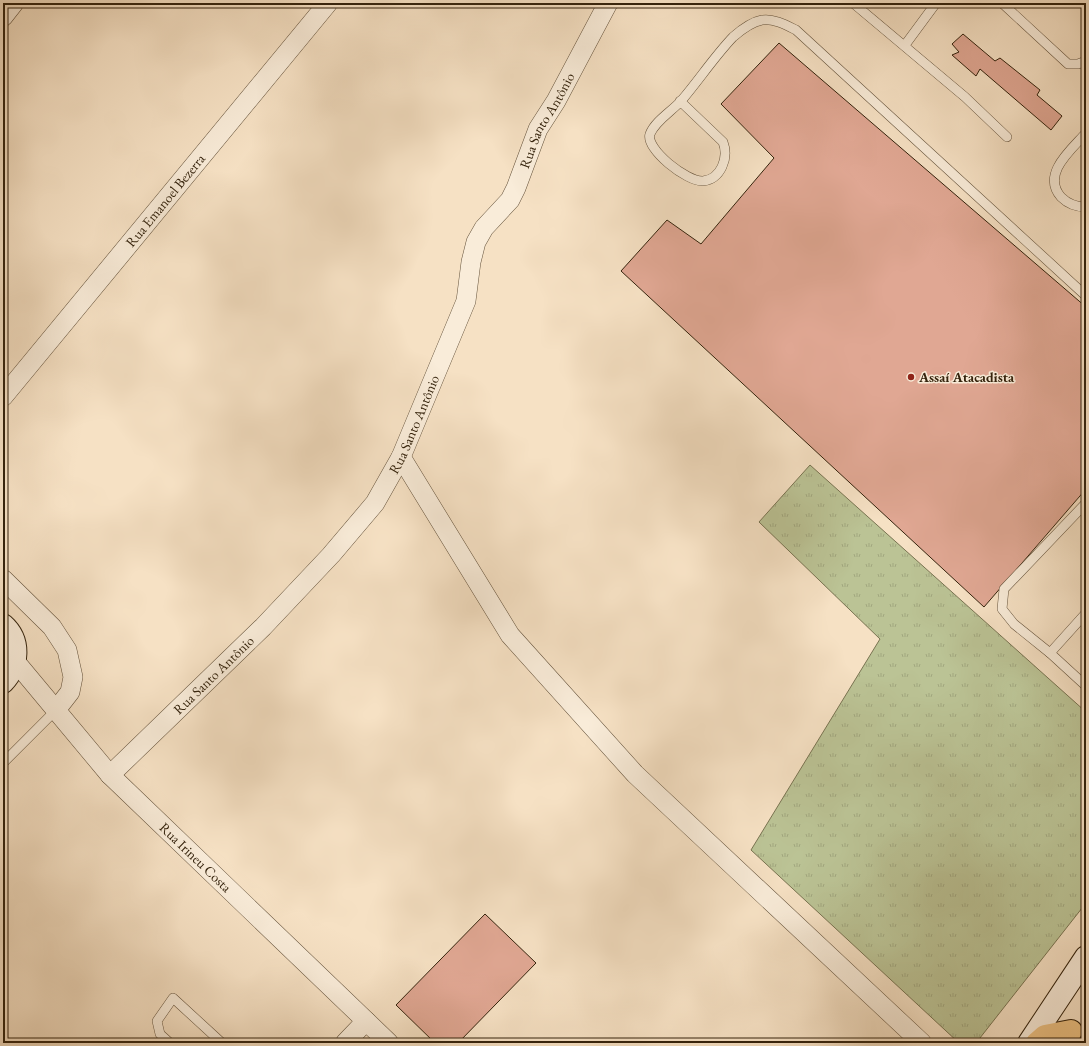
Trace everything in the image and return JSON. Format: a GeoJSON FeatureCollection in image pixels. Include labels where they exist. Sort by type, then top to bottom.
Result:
{"type":"FeatureCollection","features":[{"type":"Feature","properties":{"kind":"main road"},"geometry":{"type":"LineString","coordinates":[[3,625],[9,630],[14,640],[15,655],[11,673],[3,682]]}},
{"type":"Feature","properties":{"kind":"main road"},"geometry":{"type":"LineString","coordinates":[[1029,1043],[1086,957]]}},
{"type":"Feature","properties":{"kind":"main road"},"geometry":{"type":"LineString","coordinates":[[1037,1043],[1045,1036],[1071,1031]]}},
{"type":"Feature","properties":{"kind":"street"},"geometry":{"type":"LineString","coordinates":[[3,17],[14,3]]}},
{"type":"Feature","properties":{"kind":"street","name":"Rua Emanoel Bezerra"},"geometry":{"type":"LineString","coordinates":[[3,398],[328,3]]}},
{"type":"Feature","properties":{"kind":"street","name":"Rua Santo Antônio"},"geometry":{"type":"LineString","coordinates":[[110,775],[263,627],[331,555],[375,503],[401,457],[466,301],[470,262],[476,242],[484,228],[510,200],[538,129],[556,101],[608,3]]}},
{"type":"Feature","properties":{"kind":"street"},"geometry":{"type":"LineString","coordinates":[[401,457],[510,635],[635,774],[922,1043]]}},
{"type":"Feature","properties":{"kind":"street"},"geometry":{"type":"LineString","coordinates":[[3,579],[52,627],[67,650],[73,677],[70,692],[56,710]]}},
{"type":"Feature","properties":{"kind":"street","name":"Rua Irineu Costa"},"geometry":{"type":"LineString","coordinates":[[15,655],[56,710],[110,775],[389,1043]]}},
{"type":"Feature","properties":{"kind":"street"},"geometry":{"type":"LineString","coordinates":[[345,1043],[366,1021]]}},
{"type":"Feature","properties":{"kind":"lane"},"geometry":{"type":"LineString","coordinates":[[853,3],[905,45],[965,97],[1007,137]]}},
{"type":"Feature","properties":{"kind":"lane"},"geometry":{"type":"LineString","coordinates":[[905,45],[936,3]]}},
{"type":"Feature","properties":{"kind":"lane"},"geometry":{"type":"LineString","coordinates":[[1002,3],[1012,6],[1068,64],[1078,64],[1086,61]]}},
{"type":"Feature","properties":{"kind":"lane"},"geometry":{"type":"LineString","coordinates":[[680,101],[723,142],[727,151],[725,161],[718,172],[708,180],[696,182],[681,175],[651,144],[649,136],[654,127],[680,101],[734,37],[747,26],[762,20],[781,22],[796,30],[1086,296]]}},
{"type":"Feature","properties":{"kind":"lane"},"geometry":{"type":"LineString","coordinates":[[1086,133],[1055,171],[1054,181],[1057,192],[1065,201],[1077,207],[1086,207]]}},
{"type":"Feature","properties":{"kind":"lane"},"geometry":{"type":"LineString","coordinates":[[1086,503],[1004,589],[1002,609],[1014,624],[1050,653],[1086,686]]}},
{"type":"Feature","properties":{"kind":"lane"},"geometry":{"type":"LineString","coordinates":[[1050,653],[1086,613]]}},
{"type":"Feature","properties":{"kind":"lane"},"geometry":{"type":"LineString","coordinates":[[3,763],[56,710]]}},
{"type":"Feature","properties":{"kind":"lane"},"geometry":{"type":"LineString","coordinates":[[170,1043],[160,1034],[157,1021],[173,998],[222,1043]]}},
{"type":"Feature","properties":{"kind":"green space"},"geometry":{"type":"Polygon","coordinates":[[[810,465],[1086,712],[1086,903],[976,1043],[959,1043],[751,850],[880,639],[759,522],[810,465]]]}},
{"type":"Feature","properties":{"kind":"building"},"geometry":{"type":"Polygon","coordinates":[[[922,3],[931,3],[927,8],[922,3]]]}},
{"type":"Feature","properties":{"kind":"building"},"geometry":{"type":"Polygon","coordinates":[[[963,34],[995,61],[1000,58],[1040,90],[1037,95],[1062,116],[1051,130],[980,69],[976,76],[952,55],[959,52],[952,44],[963,34]]]}},
{"type":"Feature","properties":{"kind":"building","name":"Assaí Atacadista"},"geometry":{"type":"Polygon","coordinates":[[[779,43],[1086,307],[1086,489],[984,607],[621,271],[667,220],[701,244],[774,158],[721,104],[779,43]]]}},
{"type":"Feature","properties":{"kind":"building"},"geometry":{"type":"Polygon","coordinates":[[[485,914],[536,963],[458,1043],[435,1043],[396,1005],[485,914]]]}},
{"type":"Feature","properties":{"kind":"tunnel"},"geometry":{"type":"LineString","coordinates":[[1071,1031],[1086,1042]]}},
{"type":"Feature","properties":{"kind":"place","name":"Assaí Atacadista"},"geometry":{"type":"Point","coordinates":[911,377]}}]}
